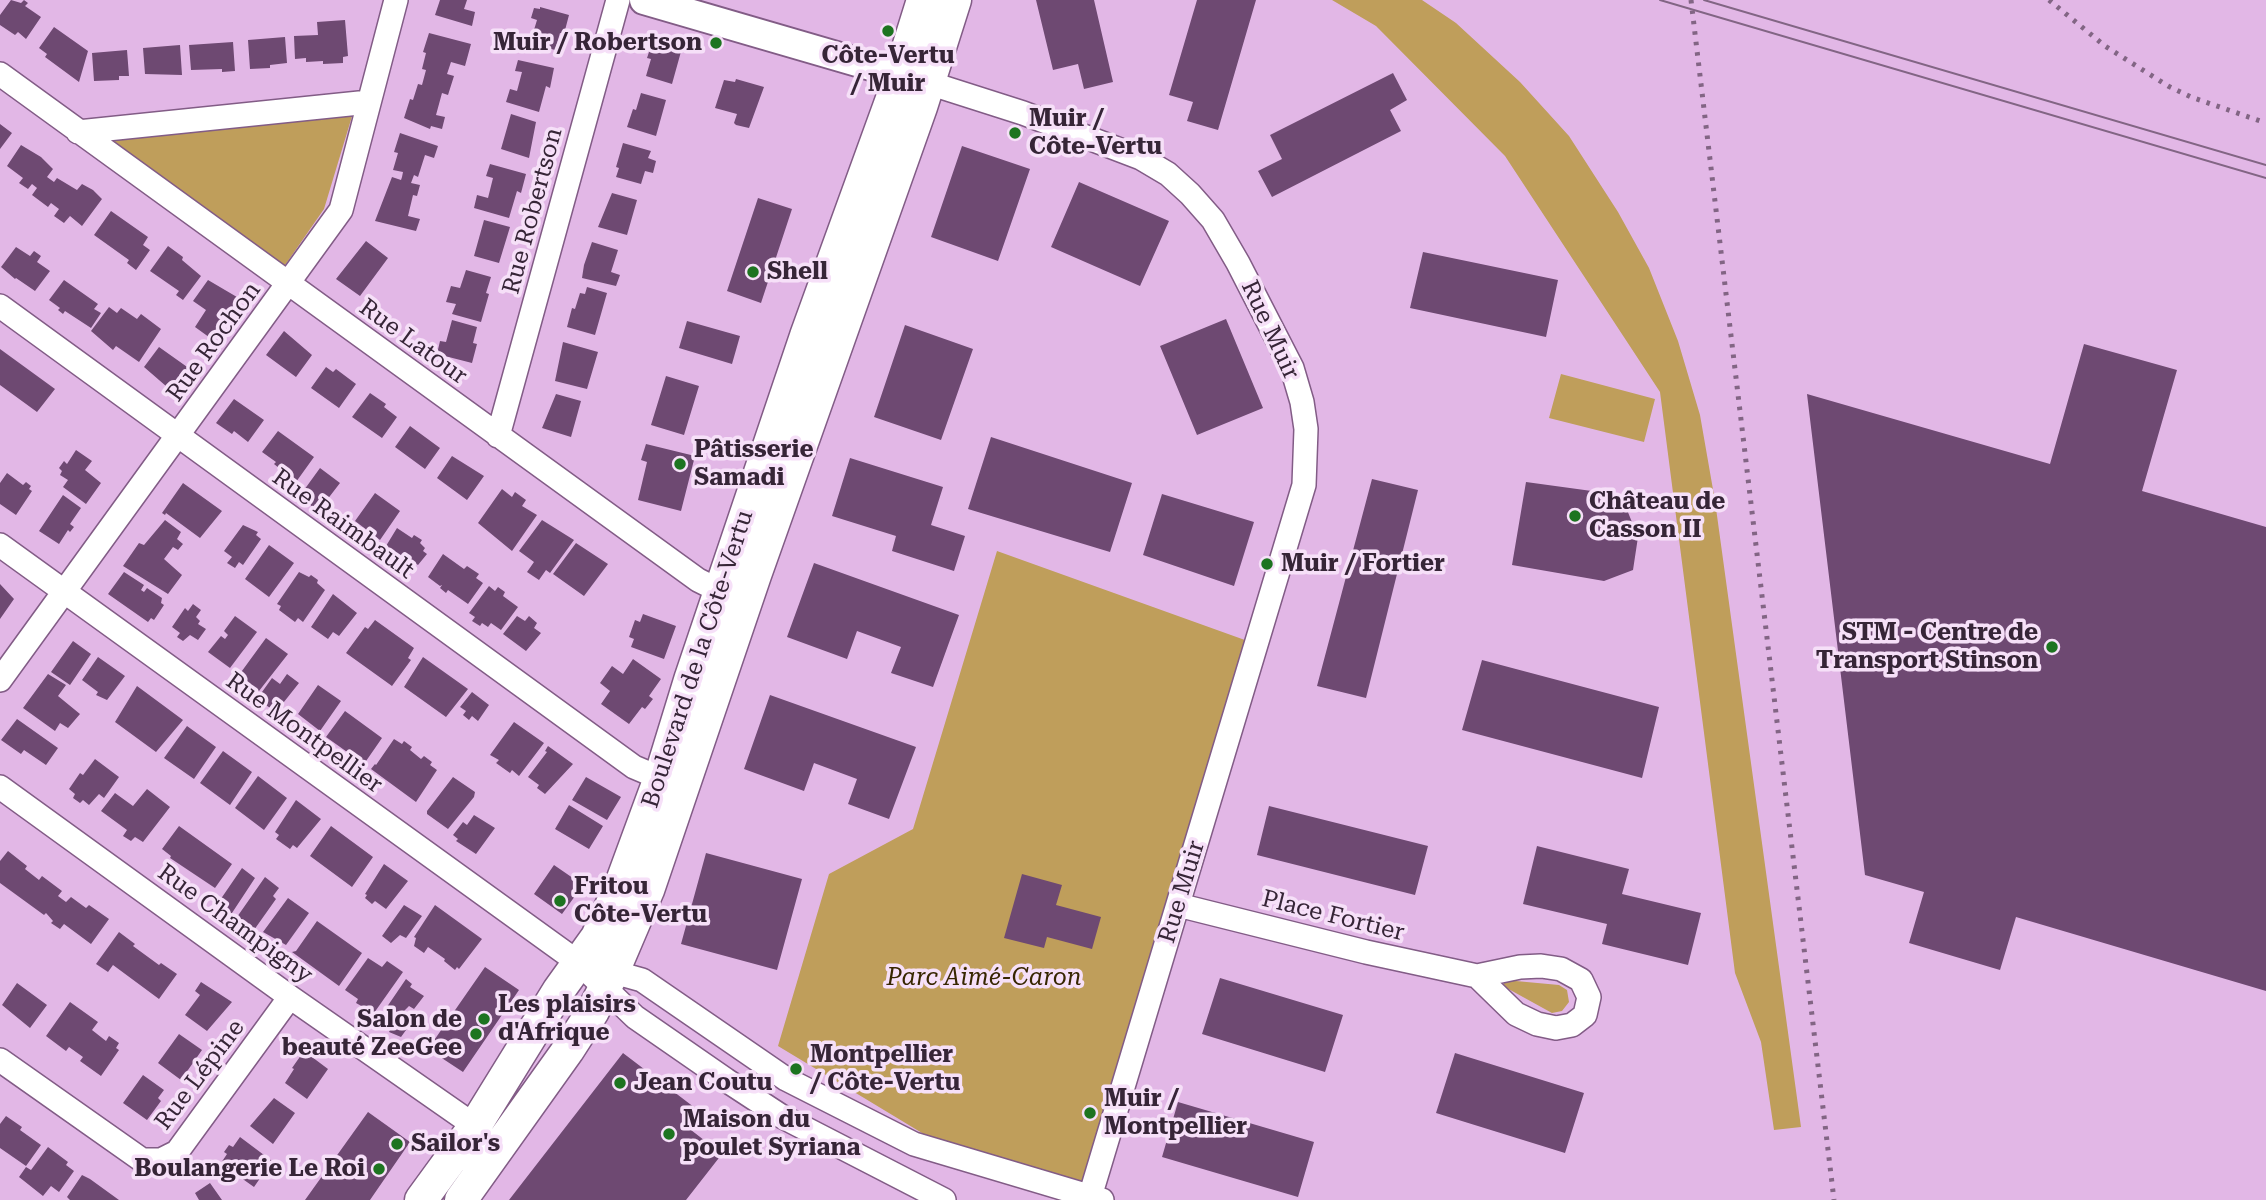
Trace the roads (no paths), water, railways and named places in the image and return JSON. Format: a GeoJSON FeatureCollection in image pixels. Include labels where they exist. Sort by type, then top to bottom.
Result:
{"type":"FeatureCollection","features":[{"type":"Feature","properties":{"kind":"main road","name":"Boulevard de la Côte-Vertu"},"geometry":{"type":"LineString","coordinates":[[461,1200],[568,1050],[610,981],[654,877],[755,575],[914,78],[923,0]]}},
{"type":"Feature","properties":{"kind":"main road","name":"Boulevard de la Côte-Vertu"},"geometry":{"type":"LineString","coordinates":[[421,1200],[475,1126],[604,923],[637,844],[660,778],[691,677],[806,336],[914,78],[955,0]]}},
{"type":"Feature","properties":{"kind":"street","name":"Rue Rochon"},"geometry":{"type":"LineString","coordinates":[[0,680],[341,210],[396,0]]}},
{"type":"Feature","properties":{"kind":"street","name":"Rue Robertson"},"geometry":{"type":"LineString","coordinates":[[498,436],[618,0]]}},
{"type":"Feature","properties":{"kind":"street","name":"Rue Muir"},"geometry":{"type":"LineString","coordinates":[[644,0],[914,78],[1023,113],[1141,158],[1168,174],[1213,220],[1292,368],[1302,402],[1306,429],[1304,485],[1178,905],[1094,1199]]}},
{"type":"Feature","properties":{"kind":"street","name":"Rue Latour"},"geometry":{"type":"LineString","coordinates":[[0,74],[698,580],[720,591]]}},
{"type":"Feature","properties":{"kind":"street"},"geometry":{"type":"LineString","coordinates":[[78,132],[369,102]]}},
{"type":"Feature","properties":{"kind":"street","name":"Rue Raimbault"},"geometry":{"type":"LineString","coordinates":[[0,306],[634,767],[660,778]]}},
{"type":"Feature","properties":{"kind":"street","name":"Rue Montpellier"},"geometry":{"type":"LineString","coordinates":[[0,545],[579,963]]}},
{"type":"Feature","properties":{"kind":"street","name":"Rue Champigny"},"geometry":{"type":"LineString","coordinates":[[0,787],[290,997],[475,1126]]}},
{"type":"Feature","properties":{"kind":"street","name":"Place Fortier"},"geometry":{"type":"LineString","coordinates":[[1178,905],[1366,952],[1477,976]]}},
{"type":"Feature","properties":{"kind":"street"},"geometry":{"type":"LineString","coordinates":[[579,963],[610,981],[635,1017],[780,1116],[944,1200]]}},
{"type":"Feature","properties":{"kind":"street"},"geometry":{"type":"LineString","coordinates":[[610,981],[642,980],[786,1079],[914,1144],[1094,1199]]}},
{"type":"Feature","properties":{"kind":"street","name":"Rue Lépine"},"geometry":{"type":"LineString","coordinates":[[0,1060],[142,1160],[161,1160],[177,1152],[290,997]]}},
{"type":"Feature","properties":{"kind":"tram line"},"geometry":{"type":"LineString","coordinates":[[1660,0],[2266,178]]}},
{"type":"Feature","properties":{"kind":"tram line"},"geometry":{"type":"LineString","coordinates":[[1704,0],[2266,165]]}},
{"type":"Feature","properties":{"kind":"railway"},"geometry":{"type":"LineString","coordinates":[[1691,0],[1834,1200]]}},
{"type":"Feature","properties":{"kind":"railway"},"geometry":{"type":"LineString","coordinates":[[2049,0],[2105,46],[2168,86],[2191,97],[2266,123]]}},
{"type":"Feature","properties":{"kind":"place","name":"Côte-Vertu / Muir"},"geometry":{"type":"Point","coordinates":[888,31]}},
{"type":"Feature","properties":{"kind":"place","name":"Muir / Robertson"},"geometry":{"type":"Point","coordinates":[716,43]}},
{"type":"Feature","properties":{"kind":"place","name":"Muir / Côte-Vertu"},"geometry":{"type":"Point","coordinates":[1015,133]}},
{"type":"Feature","properties":{"kind":"place","name":"Shell"},"geometry":{"type":"Point","coordinates":[753,272]}},
{"type":"Feature","properties":{"kind":"place","name":"Pâtisserie Samadi"},"geometry":{"type":"Point","coordinates":[680,464]}},
{"type":"Feature","properties":{"kind":"place","name":"Château de Casson II"},"geometry":{"type":"Point","coordinates":[1575,516]}},
{"type":"Feature","properties":{"kind":"place","name":"Muir / Fortier"},"geometry":{"type":"Point","coordinates":[1267,564]}},
{"type":"Feature","properties":{"kind":"place","name":"STM - Centre de Transport Stinson"},"geometry":{"type":"Point","coordinates":[2052,647]}},
{"type":"Feature","properties":{"kind":"place","name":"Fritou Côte-Vertu"},"geometry":{"type":"Point","coordinates":[560,901]}},
{"type":"Feature","properties":{"kind":"place","name":"Les plaisirs d'Afrique"},"geometry":{"type":"Point","coordinates":[484,1019]}},
{"type":"Feature","properties":{"kind":"place","name":"Salon de beauté ZeeGee"},"geometry":{"type":"Point","coordinates":[476,1034]}},
{"type":"Feature","properties":{"kind":"place","name":"Montpellier / Côte-Vertu"},"geometry":{"type":"Point","coordinates":[796,1069]}},
{"type":"Feature","properties":{"kind":"place","name":"Jean Coutu"},"geometry":{"type":"Point","coordinates":[620,1083]}},
{"type":"Feature","properties":{"kind":"place","name":"Muir / Montpellier"},"geometry":{"type":"Point","coordinates":[1090,1113]}},
{"type":"Feature","properties":{"kind":"place","name":"Maison du poulet Syriana"},"geometry":{"type":"Point","coordinates":[669,1134]}},
{"type":"Feature","properties":{"kind":"place","name":"Sailor's"},"geometry":{"type":"Point","coordinates":[397,1144]}},
{"type":"Feature","properties":{"kind":"place","name":"Boulangerie Le Roi"},"geometry":{"type":"Point","coordinates":[379,1169]}},
{"type":"Feature","properties":{"kind":"park label","name":"Parc Aimé-Caron"},"geometry":{"type":"Point","coordinates":[984,978]}}]}
